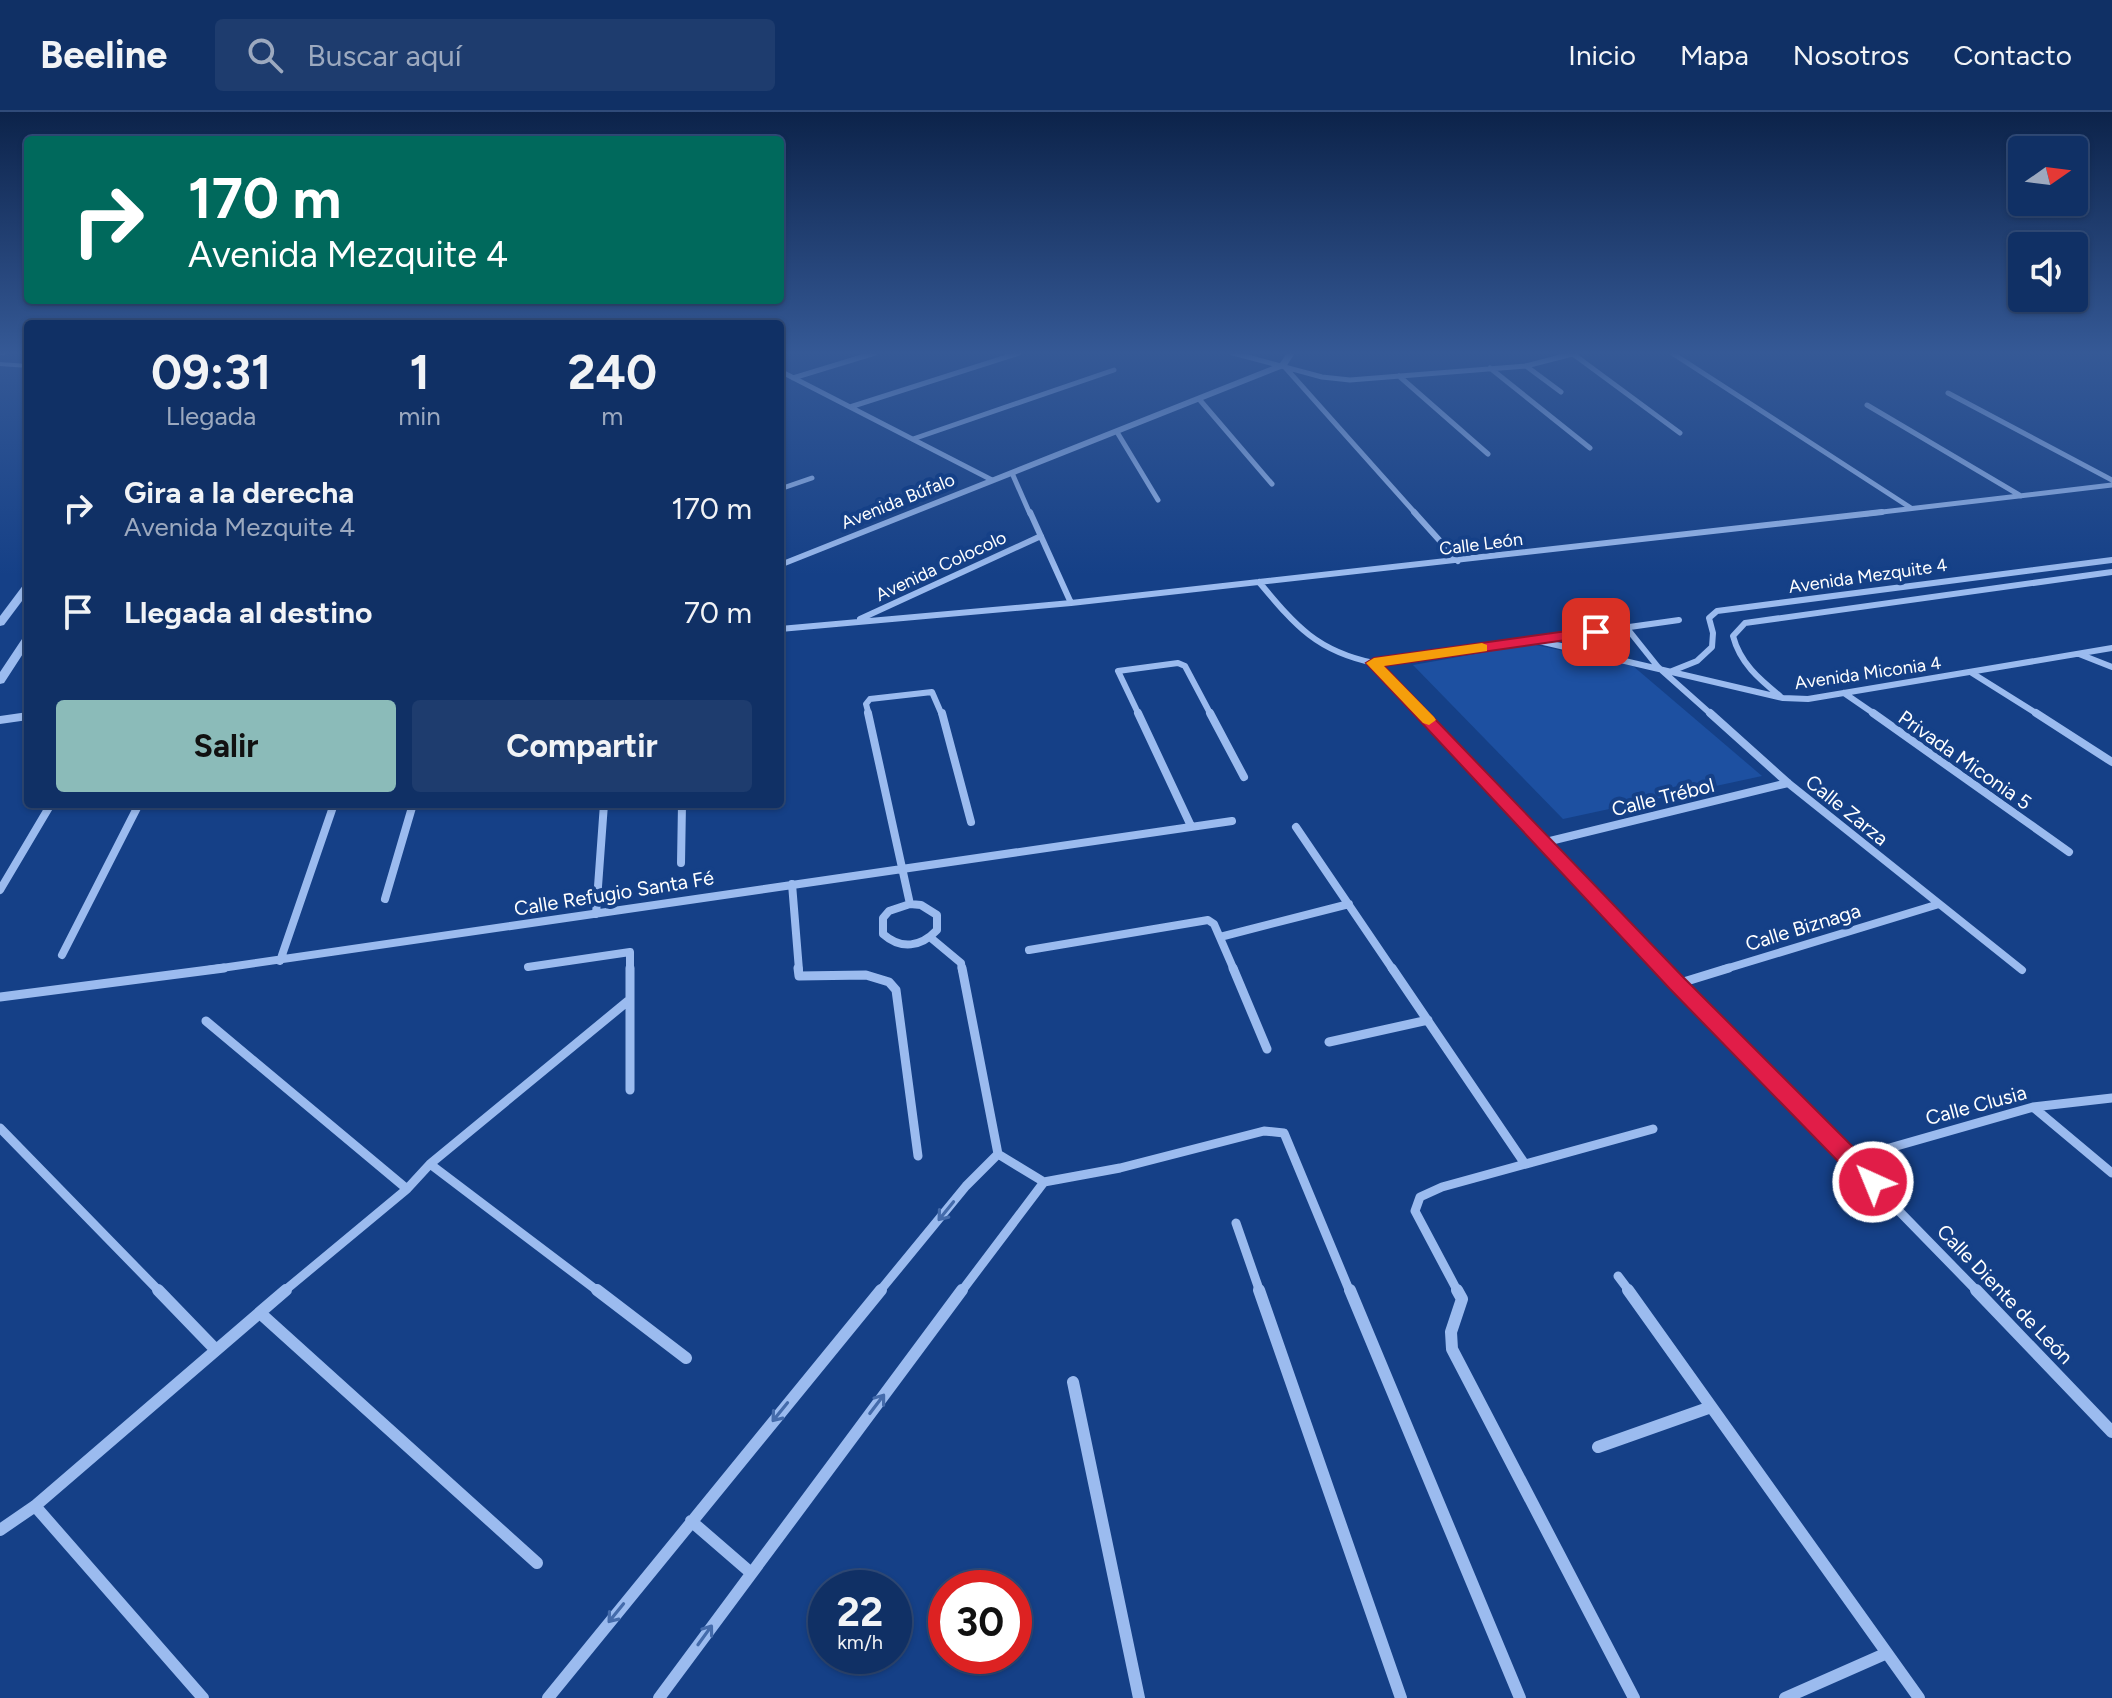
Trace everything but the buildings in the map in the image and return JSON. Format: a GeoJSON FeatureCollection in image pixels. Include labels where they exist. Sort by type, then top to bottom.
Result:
{"type":"FeatureCollection","features":[{"type":"Feature","properties":{"kind":"street"},"geometry":{"type":"LineString","coordinates":[[889,427],[992,480]]}},
{"type":"Feature","properties":{"kind":"street"},"geometry":{"type":"LineString","coordinates":[[913,439],[948,427]]}},
{"type":"Feature","properties":{"kind":"street","name":"Avenida Búfalo"},"geometry":{"type":"LineString","coordinates":[[784,563],[1129,427]]}},
{"type":"Feature","properties":{"kind":"street"},"geometry":{"type":"LineString","coordinates":[[1223,427],[1272,484]]}},
{"type":"Feature","properties":{"kind":"street"},"geometry":{"type":"LineString","coordinates":[[1338,427],[1458,561]]}},
{"type":"Feature","properties":{"kind":"street"},"geometry":{"type":"LineString","coordinates":[[1457,427],[1488,454]]}},
{"type":"Feature","properties":{"kind":"street"},"geometry":{"type":"LineString","coordinates":[[1564,427],[1590,448]]}},
{"type":"Feature","properties":{"kind":"street"},"geometry":{"type":"LineString","coordinates":[[1672,427],[1680,433]]}},
{"type":"Feature","properties":{"kind":"street"},"geometry":{"type":"LineString","coordinates":[[1787,427],[1912,508]]}},
{"type":"Feature","properties":{"kind":"street"},"geometry":{"type":"LineString","coordinates":[[1904,427],[2021,496]]}},
{"type":"Feature","properties":{"kind":"street"},"geometry":{"type":"LineString","coordinates":[[2011,427],[2112,482]]}},
{"type":"Feature","properties":{"kind":"street"},"geometry":{"type":"LineString","coordinates":[[1117,432],[1158,500]]}},
{"type":"Feature","properties":{"kind":"street"},"geometry":{"type":"LineString","coordinates":[[1012,473],[1071,603]]}},
{"type":"Feature","properties":{"kind":"street"},"geometry":{"type":"LineString","coordinates":[[784,488],[812,478]]}},
{"type":"Feature","properties":{"kind":"street","name":"Calle León"},"geometry":{"type":"LineString","coordinates":[[784,629],[1071,603],[1458,561],[2021,496],[2112,482]]}},
{"type":"Feature","properties":{"kind":"street","name":"Avenida Colocolo"},"geometry":{"type":"LineString","coordinates":[[852,623],[1041,536]]}},
{"type":"Feature","properties":{"kind":"street","name":"Avenida Mezquite 4"},"geometry":{"type":"LineString","coordinates":[[1672,671],[1706,655],[1712,647],[1713,633],[1709,618],[1717,611],[2112,560]]}},
{"type":"Feature","properties":{"kind":"street"},"geometry":{"type":"LineString","coordinates":[[2025,569],[2043,580]]}},
{"type":"Feature","properties":{"kind":"street","name":"Avenida Mezquite 4"},"geometry":{"type":"LineString","coordinates":[[1733,636],[1739,627],[1754,621],[2112,572]]}},
{"type":"Feature","properties":{"kind":"street"},"geometry":{"type":"LineString","coordinates":[[1259,582],[1308,639],[1331,652],[1374,663],[1679,620]]}},
{"type":"Feature","properties":{"kind":"street"},"geometry":{"type":"LineString","coordinates":[[0,623],[24,591]]}},
{"type":"Feature","properties":{"kind":"street"},"geometry":{"type":"LineString","coordinates":[[1828,596],[1844,608]]}},
{"type":"Feature","properties":{"kind":"street","name":"Calle Zarza"},"geometry":{"type":"LineString","coordinates":[[1626,627],[1658,667],[1788,783],[2022,970]]}},
{"type":"Feature","properties":{"kind":"street"},"geometry":{"type":"LineString","coordinates":[[1713,633],[1733,636],[1736,651],[1744,662],[1783,698]]}},
{"type":"Feature","properties":{"kind":"street","name":"Avenida Miconia 4"},"geometry":{"type":"LineString","coordinates":[[1535,640],[1783,698],[1808,699],[2112,648]]}},
{"type":"Feature","properties":{"kind":"street"},"geometry":{"type":"LineString","coordinates":[[0,681],[24,644]]}},
{"type":"Feature","properties":{"kind":"street"},"geometry":{"type":"LineString","coordinates":[[2078,654],[2112,667]]}},
{"type":"Feature","properties":{"kind":"street"},"geometry":{"type":"LineString","coordinates":[[1191,826],[1118,671],[1178,663],[1185,666],[1244,777]]}},
{"type":"Feature","properties":{"kind":"street","name":"Calle Diente de León"},"geometry":{"type":"LineString","coordinates":[[1374,663],[1677,984],[1851,1159],[2112,1432]]}},
{"type":"Feature","properties":{"kind":"street"},"geometry":{"type":"LineString","coordinates":[[1971,673],[2112,762]]}},
{"type":"Feature","properties":{"kind":"street"},"geometry":{"type":"LineString","coordinates":[[910,904],[866,704],[870,699],[932,692],[938,700],[971,822]]}},
{"type":"Feature","properties":{"kind":"street","name":"Privada Miconia 5"},"geometry":{"type":"LineString","coordinates":[[1844,693],[2069,852]]}},
{"type":"Feature","properties":{"kind":"street"},"geometry":{"type":"LineString","coordinates":[[0,720],[24,717]]}},
{"type":"Feature","properties":{"kind":"street","name":"Calle Trébol"},"geometry":{"type":"LineString","coordinates":[[1546,842],[1788,783]]}},
{"type":"Feature","properties":{"kind":"street"},"geometry":{"type":"LineString","coordinates":[[0,890],[49,808]]}},
{"type":"Feature","properties":{"kind":"street"},"geometry":{"type":"LineString","coordinates":[[62,955],[137,808]]}},
{"type":"Feature","properties":{"kind":"street"},"geometry":{"type":"LineString","coordinates":[[280,961],[333,808]]}},
{"type":"Feature","properties":{"kind":"street"},"geometry":{"type":"LineString","coordinates":[[385,899],[412,808]]}},
{"type":"Feature","properties":{"kind":"street"},"geometry":{"type":"LineString","coordinates":[[596,914],[604,808]]}},
{"type":"Feature","properties":{"kind":"street"},"geometry":{"type":"LineString","coordinates":[[681,863],[682,808]]}},
{"type":"Feature","properties":{"kind":"street","name":"Calle Refugio Santa Fé"},"geometry":{"type":"LineString","coordinates":[[0,997],[280,961],[1232,821]]}},
{"type":"Feature","properties":{"kind":"street"},"geometry":{"type":"LineString","coordinates":[[1296,827],[1525,1164]]}},
{"type":"Feature","properties":{"kind":"street"},"geometry":{"type":"LineString","coordinates":[[792,884],[799,976],[814,979],[879,975],[891,981],[896,990],[918,1156]]}},
{"type":"Feature","properties":{"kind":"street"},"geometry":{"type":"LineString","coordinates":[[910,904],[921,905],[937,915],[940,922],[931,938],[910,946],[889,941],[881,926],[889,911],[910,904]]}},
{"type":"Feature","properties":{"kind":"street"},"geometry":{"type":"LineString","coordinates":[[1220,937],[1349,904]]}},
{"type":"Feature","properties":{"kind":"street","name":"Calle Biznaga"},"geometry":{"type":"LineString","coordinates":[[1677,984],[1939,904]]}},
{"type":"Feature","properties":{"kind":"street"},"geometry":{"type":"LineString","coordinates":[[1029,950],[1201,920],[1214,924],[1267,1049]]}},
{"type":"Feature","properties":{"kind":"street"},"geometry":{"type":"LineString","coordinates":[[931,938],[961,963],[998,1154],[1044,1182],[1120,1168],[1264,1131],[1284,1133],[1520,1698]]}},
{"type":"Feature","properties":{"kind":"street"},"geometry":{"type":"LineString","coordinates":[[528,967],[630,952],[630,1090]]}},
{"type":"Feature","properties":{"kind":"street"},"geometry":{"type":"LineString","coordinates":[[0,1530],[35,1506],[215,1349],[407,1189],[430,1164],[628,1001]]}},
{"type":"Feature","properties":{"kind":"street"},"geometry":{"type":"LineString","coordinates":[[1329,1042],[1428,1020]]}},
{"type":"Feature","properties":{"kind":"street"},"geometry":{"type":"LineString","coordinates":[[206,1021],[407,1189]]}},
{"type":"Feature","properties":{"kind":"street","name":"Calle Clusia"},"geometry":{"type":"LineString","coordinates":[[1851,1159],[2033,1107],[2112,1098]]}},
{"type":"Feature","properties":{"kind":"street"},"geometry":{"type":"LineString","coordinates":[[2033,1107],[2112,1173]]}},
{"type":"Feature","properties":{"kind":"street"},"geometry":{"type":"LineString","coordinates":[[0,1128],[215,1349]]}},
{"type":"Feature","properties":{"kind":"street"},"geometry":{"type":"LineString","coordinates":[[1634,1698],[1452,1349],[1451,1332],[1462,1299],[1415,1211],[1420,1197],[1442,1187],[1653,1129]]}},
{"type":"Feature","properties":{"kind":"street"},"geometry":{"type":"LineString","coordinates":[[548,1698],[966,1186],[998,1154]]}},
{"type":"Feature","properties":{"kind":"street"},"geometry":{"type":"LineString","coordinates":[[430,1164],[686,1358]]}},
{"type":"Feature","properties":{"kind":"street"},"geometry":{"type":"LineString","coordinates":[[659,1698],[750,1572],[1044,1182]]}},
{"type":"Feature","properties":{"kind":"street"},"geometry":{"type":"LineString","coordinates":[[1236,1223],[1401,1698]]}},
{"type":"Feature","properties":{"kind":"street"},"geometry":{"type":"LineString","coordinates":[[1618,1276],[1919,1698]]}},
{"type":"Feature","properties":{"kind":"street"},"geometry":{"type":"LineString","coordinates":[[260,1313],[537,1563]]}},
{"type":"Feature","properties":{"kind":"street"},"geometry":{"type":"LineString","coordinates":[[1073,1382],[1139,1698]]}},
{"type":"Feature","properties":{"kind":"street"},"geometry":{"type":"LineString","coordinates":[[1598,1447],[1711,1407]]}},
{"type":"Feature","properties":{"kind":"street"},"geometry":{"type":"LineString","coordinates":[[35,1506],[203,1698]]}},
{"type":"Feature","properties":{"kind":"street"},"geometry":{"type":"LineString","coordinates":[[691,1521],[750,1572]]}},
{"type":"Feature","properties":{"kind":"street"},"geometry":{"type":"LineString","coordinates":[[1785,1698],[1887,1653]]}},
{"type":"Feature","properties":{"kind":"shaded area"},"geometry":{"type":"Polygon","coordinates":[[[1531,644],[1633,666],[1762,776],[1563,819],[1413,665],[1531,644]]]}},
{"type":"Feature","properties":{"kind":"slow traffic"},"geometry":{"type":"LineString","coordinates":[[1429,720],[1374,663],[1482,648]]}},
{"type":"Feature","properties":{"kind":"route"},"geometry":{"type":"LineString","coordinates":[[1596,632],[1374,663],[1677,984],[1873,1182]]}}]}
